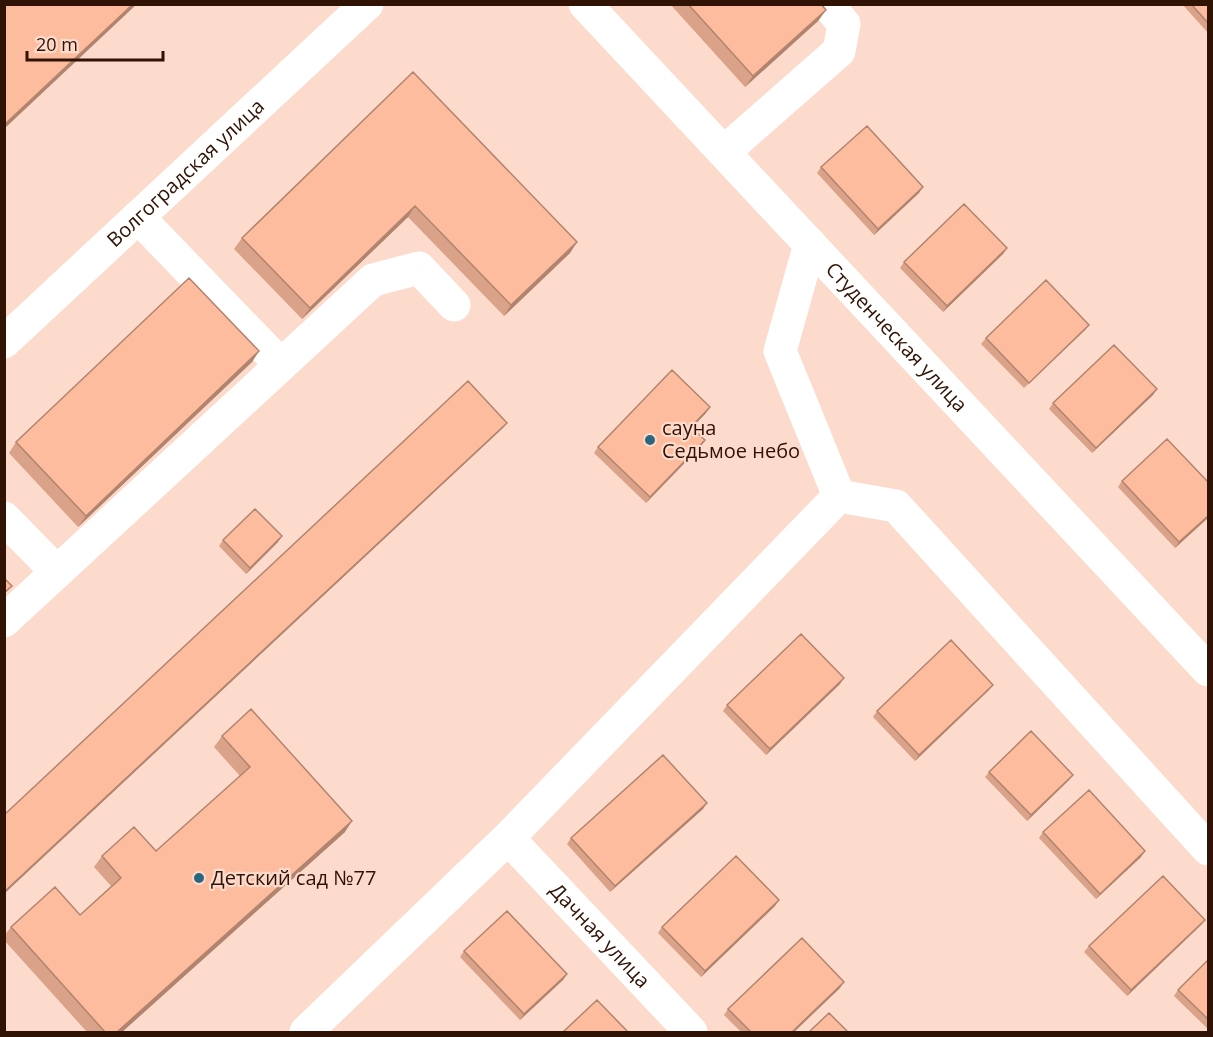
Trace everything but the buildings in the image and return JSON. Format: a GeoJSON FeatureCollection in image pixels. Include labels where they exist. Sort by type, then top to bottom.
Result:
{"type":"FeatureCollection","features":[{"type":"Feature","properties":{"kind":"street","name":"Волгоградская улица"},"geometry":{"type":"LineString","coordinates":[[5,342],[367,4]]}},
{"type":"Feature","properties":{"kind":"street","name":"Студенческая улица"},"geometry":{"type":"LineString","coordinates":[[585,4],[1209,670]]}},
{"type":"Feature","properties":{"kind":"street"},"geometry":{"type":"LineString","coordinates":[[724,152],[839,51],[844,24],[827,4]]}},
{"type":"Feature","properties":{"kind":"street"},"geometry":{"type":"LineString","coordinates":[[138,217],[281,365]]}},
{"type":"Feature","properties":{"kind":"street"},"geometry":{"type":"LineString","coordinates":[[810,244],[780,351],[839,496]]}},
{"type":"Feature","properties":{"kind":"street"},"geometry":{"type":"LineString","coordinates":[[4,621],[373,280],[418,268],[454,305]]}},
{"type":"Feature","properties":{"kind":"street"},"geometry":{"type":"LineString","coordinates":[[306,1032],[508,838],[839,496]]}},
{"type":"Feature","properties":{"kind":"street"},"geometry":{"type":"LineString","coordinates":[[839,496],[896,506],[1209,849]]}},
{"type":"Feature","properties":{"kind":"street"},"geometry":{"type":"LineString","coordinates":[[4,518],[57,572]]}},
{"type":"Feature","properties":{"kind":"street","name":"Дачная улица"},"geometry":{"type":"LineString","coordinates":[[508,838],[691,1032]]}},
{"type":"Feature","properties":{"kind":"place","name":"сауна Седьмое небо"},"geometry":{"type":"Point","coordinates":[650,440]}},
{"type":"Feature","properties":{"kind":"place","name":"Детский сад №77"},"geometry":{"type":"Point","coordinates":[199,878]}}]}
